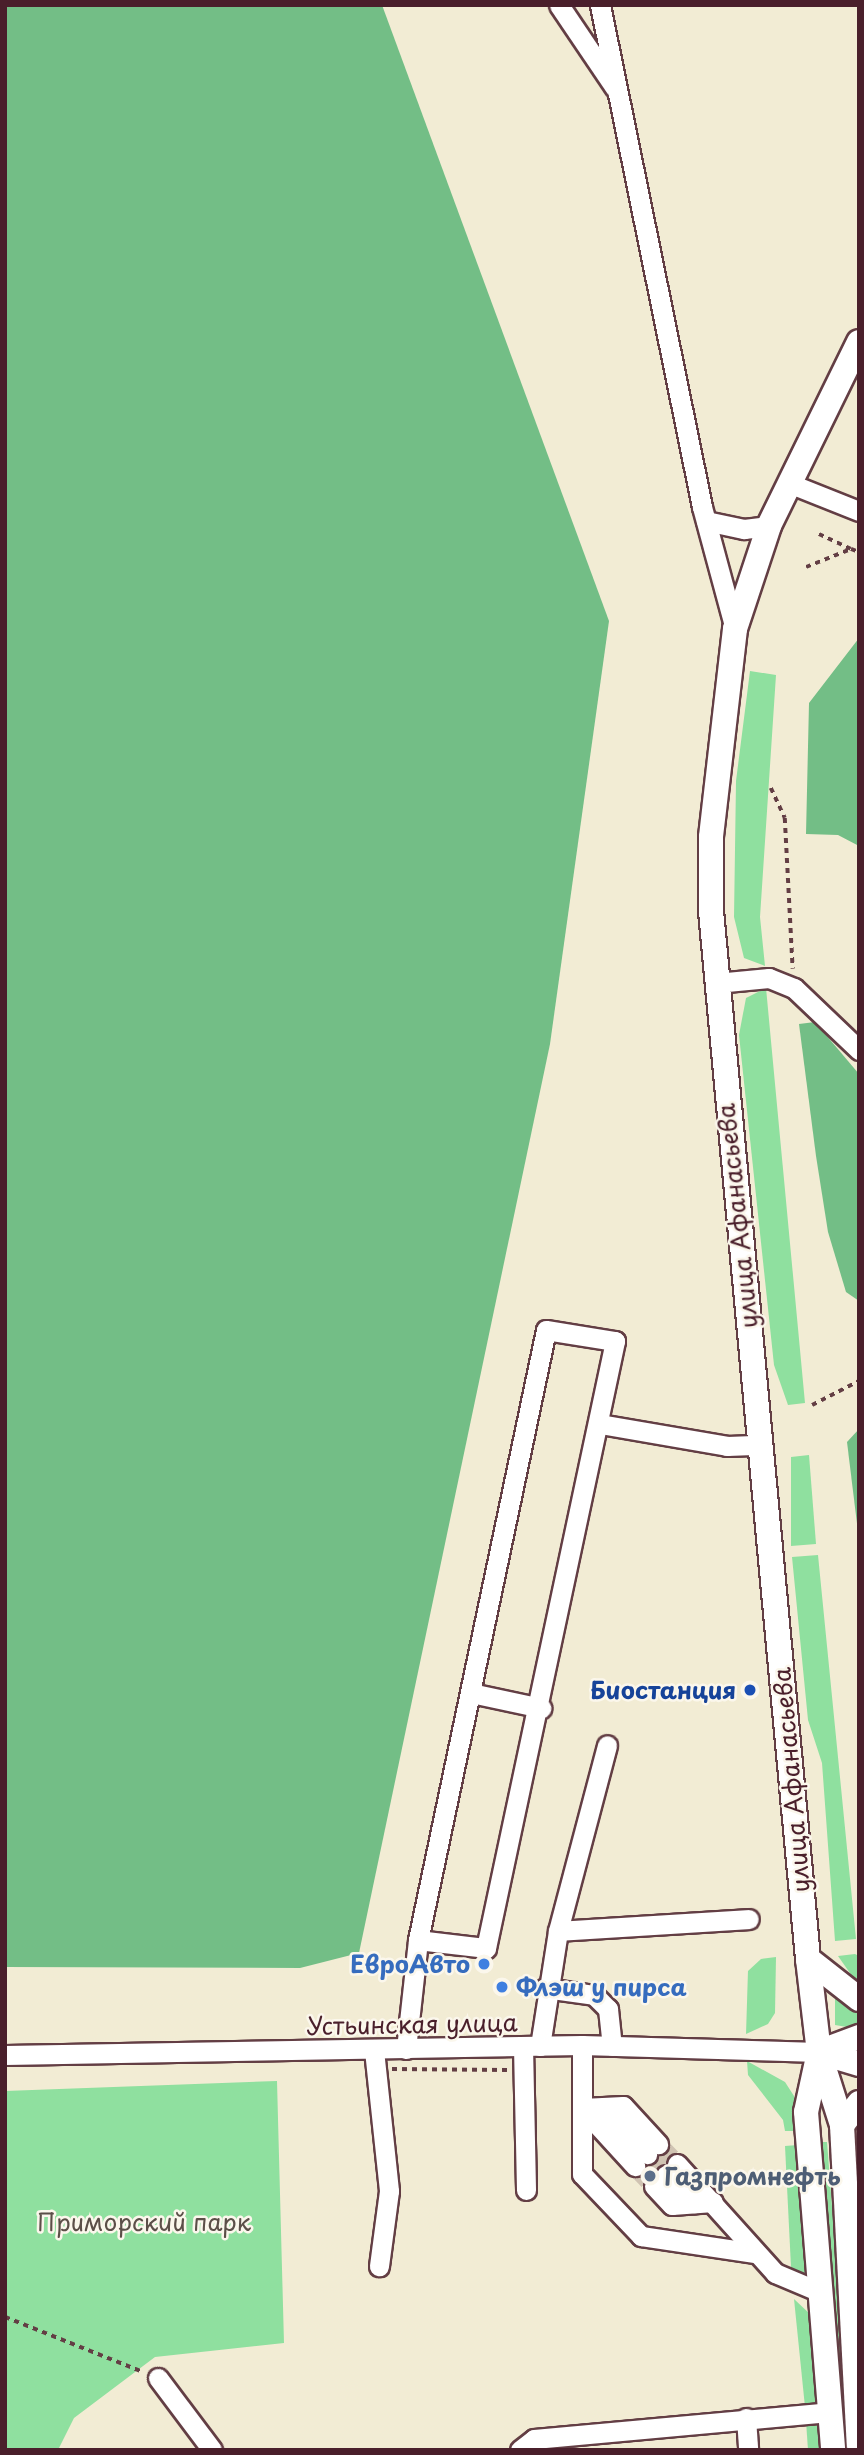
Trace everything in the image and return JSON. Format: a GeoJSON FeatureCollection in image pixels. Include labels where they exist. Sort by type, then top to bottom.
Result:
{"type":"FeatureCollection","features":[{"type":"Feature","properties":{"kind":"main road","name":"улица Афанасьева"},"geometry":{"type":"LineString","coordinates":[[819,2052],[807,1959],[716,983],[711,837],[735,629],[769,526],[859,342]]}},
{"type":"Feature","properties":{"kind":"main road"},"geometry":{"type":"LineString","coordinates":[[807,1959],[859,1999]]}},
{"type":"Feature","properties":{"kind":"main road"},"geometry":{"type":"LineString","coordinates":[[819,2052],[859,2036]]}},
{"type":"Feature","properties":{"kind":"main road"},"geometry":{"type":"LineString","coordinates":[[819,2052],[859,2064]]}},
{"type":"Feature","properties":{"kind":"main road"},"geometry":{"type":"LineString","coordinates":[[819,2052],[842,2125],[859,2446]]}},
{"type":"Feature","properties":{"kind":"main road"},"geometry":{"type":"LineString","coordinates":[[819,2052],[806,2112],[833,2450]]}},
{"type":"Feature","properties":{"kind":"main road"},"geometry":{"type":"LineString","coordinates":[[842,2125],[859,2103]]}},
{"type":"Feature","properties":{"kind":"street"},"geometry":{"type":"LineString","coordinates":[[559,5],[621,97]]}},
{"type":"Feature","properties":{"kind":"street"},"geometry":{"type":"LineString","coordinates":[[600,5],[706,521],[735,629]]}},
{"type":"Feature","properties":{"kind":"street"},"geometry":{"type":"LineString","coordinates":[[791,484],[859,511]]}},
{"type":"Feature","properties":{"kind":"street"},"geometry":{"type":"LineString","coordinates":[[706,521],[744,529],[769,526]]}},
{"type":"Feature","properties":{"kind":"street"},"geometry":{"type":"LineString","coordinates":[[716,983],[769,978],[794,988],[859,1050]]}},
{"type":"Feature","properties":{"kind":"street"},"geometry":{"type":"LineString","coordinates":[[406,2049],[418,1940],[546,1330],[615,1341],[541,1708],[486,1948],[418,1940]]}},
{"type":"Feature","properties":{"kind":"street"},"geometry":{"type":"LineString","coordinates":[[600,1424],[727,1446],[760,1445]]}},
{"type":"Feature","properties":{"kind":"street"},"geometry":{"type":"LineString","coordinates":[[471,1693],[541,1708]]}},
{"type":"Feature","properties":{"kind":"street"},"geometry":{"type":"LineString","coordinates":[[526,2190],[523,2070],[607,1745]]}},
{"type":"Feature","properties":{"kind":"street"},"geometry":{"type":"LineString","coordinates":[[558,1931],[749,1919]]}},
{"type":"Feature","properties":{"kind":"street"},"geometry":{"type":"LineString","coordinates":[[545,1988],[594,1995],[608,2009],[612,2046]]}},
{"type":"Feature","properties":{"kind":"street"},"geometry":{"type":"LineString","coordinates":[[582,2045],[582,2174],[641,2236],[755,2253]]}},
{"type":"Feature","properties":{"kind":"street","name":"Устьинская улица"},"geometry":{"type":"LineString","coordinates":[[5,2055],[375,2060],[406,2049],[582,2045],[819,2052]]}},
{"type":"Feature","properties":{"kind":"street"},"geometry":{"type":"LineString","coordinates":[[375,2060],[389,2190],[379,2266]]}},
{"type":"Feature","properties":{"kind":"street"},"geometry":{"type":"LineString","coordinates":[[623,2106],[647,2154],[582,2108],[623,2106]]}},
{"type":"Feature","properties":{"kind":"street"},"geometry":{"type":"LineString","coordinates":[[703,2203],[671,2205],[666,2175],[703,2203],[775,2273],[821,2292]]}},
{"type":"Feature","properties":{"kind":"street"},"geometry":{"type":"LineString","coordinates":[[158,2378],[212,2450]]}},
{"type":"Feature","properties":{"kind":"street"},"geometry":{"type":"LineString","coordinates":[[520,2450],[534,2439],[832,2412]]}},
{"type":"Feature","properties":{"kind":"street"},"geometry":{"type":"LineString","coordinates":[[746,2418],[748,2450]]}},
{"type":"Feature","properties":{"kind":"path"},"geometry":{"type":"LineString","coordinates":[[819,534],[859,552]]}},
{"type":"Feature","properties":{"kind":"path"},"geometry":{"type":"LineString","coordinates":[[806,567],[851,549]]}},
{"type":"Feature","properties":{"kind":"path"},"geometry":{"type":"LineString","coordinates":[[771,788],[785,818],[794,988]]}},
{"type":"Feature","properties":{"kind":"path"},"geometry":{"type":"LineString","coordinates":[[812,1405],[859,1381]]}},
{"type":"Feature","properties":{"kind":"path"},"geometry":{"type":"LineString","coordinates":[[375,2060],[523,2070]]}},
{"type":"Feature","properties":{"kind":"path"},"geometry":{"type":"LineString","coordinates":[[5,2317],[158,2378]]}},
{"type":"Feature","properties":{"kind":"green space"},"geometry":{"type":"Polygon","coordinates":[[[5,5],[382,5],[609,621],[550,1044],[359,1953],[300,1968],[5,1967],[5,5]]]}},
{"type":"Feature","properties":{"kind":"green space"},"geometry":{"type":"Polygon","coordinates":[[[859,638],[859,846],[838,835],[806,834],[809,703],[859,638]]]}},
{"type":"Feature","properties":{"kind":"green space"},"geometry":{"type":"Polygon","coordinates":[[[750,671],[776,675],[760,917],[765,966],[744,958],[734,917],[736,781],[750,671]]]}},
{"type":"Feature","properties":{"kind":"green space"},"geometry":{"type":"Polygon","coordinates":[[[766,988],[805,1403],[788,1405],[774,1365],[739,1035],[746,998],[766,988]]]}},
{"type":"Feature","properties":{"kind":"green space"},"geometry":{"type":"Polygon","coordinates":[[[815,1022],[859,1074],[859,1301],[846,1292],[828,1232],[816,1156],[799,1024],[815,1022]]]}},
{"type":"Feature","properties":{"kind":"green space"},"geometry":{"type":"Polygon","coordinates":[[[859,1429],[859,1540],[847,1442],[859,1429]]]}},
{"type":"Feature","properties":{"kind":"green space"},"geometry":{"type":"Polygon","coordinates":[[[809,1455],[816,1544],[791,1546],[791,1457],[809,1455]]]}},
{"type":"Feature","properties":{"kind":"green space"},"geometry":{"type":"Polygon","coordinates":[[[818,1555],[856,1939],[835,1941],[822,1763],[808,1720],[792,1557],[818,1555]]]}},
{"type":"Feature","properties":{"kind":"green space"},"geometry":{"type":"Polygon","coordinates":[[[838,1956],[859,1956],[859,1986],[838,1956]]]}},
{"type":"Feature","properties":{"kind":"green space"},"geometry":{"type":"Polygon","coordinates":[[[776,1957],[775,2013],[768,2024],[746,2034],[748,1971],[761,1959],[776,1957]]]}},
{"type":"Feature","properties":{"kind":"green space"},"geometry":{"type":"Polygon","coordinates":[[[835,1992],[859,2005],[859,2029],[835,2025],[835,1992]]]}},
{"type":"Feature","properties":{"kind":"green space"},"geometry":{"type":"Polygon","coordinates":[[[747,2061],[785,2082],[794,2096],[797,2131],[785,2131],[783,2120],[748,2075],[747,2061]]]}},
{"type":"Feature","properties":{"kind":"green space","name":"Приморский парк"},"geometry":{"type":"Polygon","coordinates":[[[277,2081],[284,2343],[155,2357],[74,2418],[58,2450],[5,2450],[5,2091],[277,2081]]]}},
{"type":"Feature","properties":{"kind":"green space"},"geometry":{"type":"Polygon","coordinates":[[[821,2142],[827,2142],[851,2450],[844,2450],[821,2142]]]}},
{"type":"Feature","properties":{"kind":"green space"},"geometry":{"type":"Polygon","coordinates":[[[798,2145],[808,2277],[803,2279],[791,2267],[785,2146],[798,2145]]]}},
{"type":"Feature","properties":{"kind":"green space"},"geometry":{"type":"Polygon","coordinates":[[[794,2299],[811,2315],[818,2398],[813,2406],[805,2407],[794,2299]]]}},
{"type":"Feature","properties":{"kind":"green space"},"geometry":{"type":"Polygon","coordinates":[[[806,2421],[819,2424],[823,2450],[808,2450],[806,2421]]]}},
{"type":"Feature","properties":{"kind":"tunnel"},"geometry":{"type":"LineString","coordinates":[[658,2144],[677,2164]]}},
{"type":"Feature","properties":{"kind":"tunnel"},"geometry":{"type":"LineString","coordinates":[[647,2154],[666,2175]]}},
{"type":"Feature","properties":{"kind":"tunnel"},"geometry":{"type":"LineString","coordinates":[[635,2166],[654,2186]]}},
{"type":"Feature","properties":{"kind":"place","name":"Биостанция"},"geometry":{"type":"Point","coordinates":[750,1690]}},
{"type":"Feature","properties":{"kind":"place","name":"ЕвроАвто"},"geometry":{"type":"Point","coordinates":[484,1964]}},
{"type":"Feature","properties":{"kind":"place","name":"Флэш у пирса"},"geometry":{"type":"Point","coordinates":[502,1987]}},
{"type":"Feature","properties":{"kind":"place","name":"Газпромнефть"},"geometry":{"type":"Point","coordinates":[650,2176]}}]}
